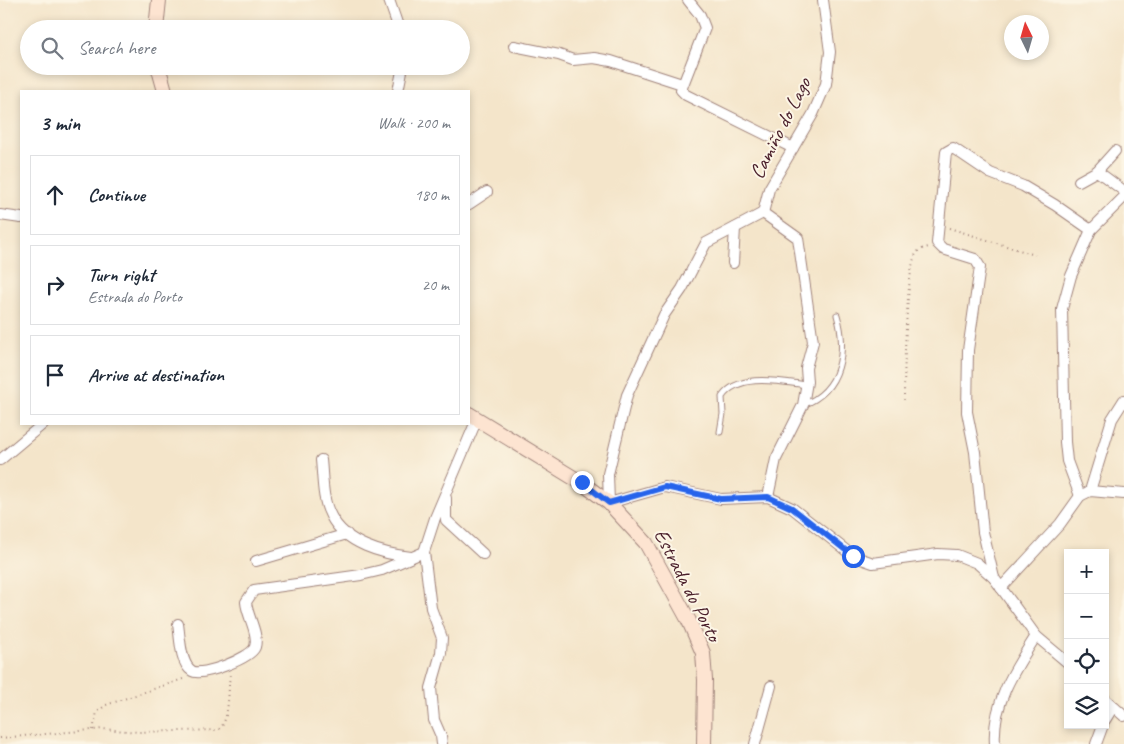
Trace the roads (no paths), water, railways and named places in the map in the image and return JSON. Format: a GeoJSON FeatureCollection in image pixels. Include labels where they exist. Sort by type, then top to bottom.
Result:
{"type":"FeatureCollection","features":[{"type":"Feature","properties":{"kind":"street"},"geometry":{"type":"LineString","coordinates":[[157,20],[159,0]]}},
{"type":"Feature","properties":{"kind":"street"},"geometry":{"type":"LineString","coordinates":[[389,0],[396,20]]}},
{"type":"Feature","properties":{"kind":"street"},"geometry":{"type":"LineString","coordinates":[[688,0],[700,15],[705,28],[681,90],[686,95],[793,148]]}},
{"type":"Feature","properties":{"kind":"street","name":"Camiño do Lago"},"geometry":{"type":"LineString","coordinates":[[763,213],[769,189],[813,114],[826,84],[830,52],[823,0]]}},
{"type":"Feature","properties":{"kind":"street"},"geometry":{"type":"LineString","coordinates":[[514,46],[559,55],[573,60],[594,58],[611,61],[682,84]]}},
{"type":"Feature","properties":{"kind":"street"},"geometry":{"type":"LineString","coordinates":[[161,75],[165,90]]}},
{"type":"Feature","properties":{"kind":"street"},"geometry":{"type":"LineString","coordinates":[[398,90],[401,75]]}},
{"type":"Feature","properties":{"kind":"street"},"geometry":{"type":"LineString","coordinates":[[994,578],[982,532],[976,452],[967,412],[968,350],[980,268],[975,259],[939,246],[937,239],[946,152],[953,148],[990,173],[1023,186],[1055,205],[1091,230]]}},
{"type":"Feature","properties":{"kind":"street"},"geometry":{"type":"LineString","coordinates":[[1079,181],[1097,171],[1115,151]]}},
{"type":"Feature","properties":{"kind":"street"},"geometry":{"type":"LineString","coordinates":[[1097,171],[1124,191]]}},
{"type":"Feature","properties":{"kind":"street"},"geometry":{"type":"LineString","coordinates":[[470,203],[488,192]]}},
{"type":"Feature","properties":{"kind":"street"},"geometry":{"type":"LineString","coordinates":[[1085,494],[1068,461],[1065,442],[1061,318],[1071,276],[1091,230],[1124,197]]}},
{"type":"Feature","properties":{"kind":"street"},"geometry":{"type":"LineString","coordinates":[[768,497],[776,459],[803,405],[807,385],[806,368],[813,342],[798,238],[763,213],[706,244],[682,289],[664,315],[626,395],[608,474],[609,503],[665,487],[721,499],[768,497],[792,508],[853,556],[873,563],[938,554],[957,555],[977,563],[994,578],[1036,636],[1064,660]]}},
{"type":"Feature","properties":{"kind":"street"},"geometry":{"type":"LineString","coordinates":[[0,215],[20,218]]}},
{"type":"Feature","properties":{"kind":"street"},"geometry":{"type":"LineString","coordinates":[[733,263],[735,228]]}},
{"type":"Feature","properties":{"kind":"street"},"geometry":{"type":"LineString","coordinates":[[1001,588],[1085,494],[1112,419],[1124,400]]}},
{"type":"Feature","properties":{"kind":"street"},"geometry":{"type":"LineString","coordinates":[[442,744],[441,736],[434,720],[431,688],[443,644],[429,601],[424,552],[473,417]]}},
{"type":"Feature","properties":{"kind":"street","name":"Estrada do Porto"},"geometry":{"type":"LineString","coordinates":[[473,417],[582,482],[609,503],[646,543],[696,635],[705,669],[704,744]]}},
{"type":"Feature","properties":{"kind":"street"},"geometry":{"type":"LineString","coordinates":[[0,460],[43,425]]}},
{"type":"Feature","properties":{"kind":"street"},"geometry":{"type":"LineString","coordinates":[[321,460],[328,510],[334,521],[347,534],[373,549],[411,557]]}},
{"type":"Feature","properties":{"kind":"street"},"geometry":{"type":"LineString","coordinates":[[446,492],[446,520],[483,554]]}},
{"type":"Feature","properties":{"kind":"street"},"geometry":{"type":"LineString","coordinates":[[1085,494],[1124,494]]}},
{"type":"Feature","properties":{"kind":"street"},"geometry":{"type":"LineString","coordinates":[[256,561],[347,534]]}},
{"type":"Feature","properties":{"kind":"street"},"geometry":{"type":"LineString","coordinates":[[178,624],[188,668],[196,672],[233,662],[246,657],[255,646],[255,635],[246,602],[254,590],[361,575],[382,570],[424,552]]}},
{"type":"Feature","properties":{"kind":"street"},"geometry":{"type":"LineString","coordinates":[[995,744],[995,720],[1010,678],[1036,636]]}},
{"type":"Feature","properties":{"kind":"street"},"geometry":{"type":"LineString","coordinates":[[755,744],[771,686]]}},
{"type":"Feature","properties":{"kind":"street"},"geometry":{"type":"LineString","coordinates":[[1109,703],[1124,716]]}},
{"type":"Feature","properties":{"kind":"street"},"geometry":{"type":"LineString","coordinates":[[1096,744],[1102,729]]}},
{"type":"Feature","properties":{"kind":"lane"},"geometry":{"type":"LineString","coordinates":[[803,405],[811,402],[823,392],[834,377],[843,349],[837,315]]}},
{"type":"Feature","properties":{"kind":"lane"},"geometry":{"type":"LineString","coordinates":[[720,432],[723,414],[722,397],[733,386],[749,382],[807,385]]}}]}
